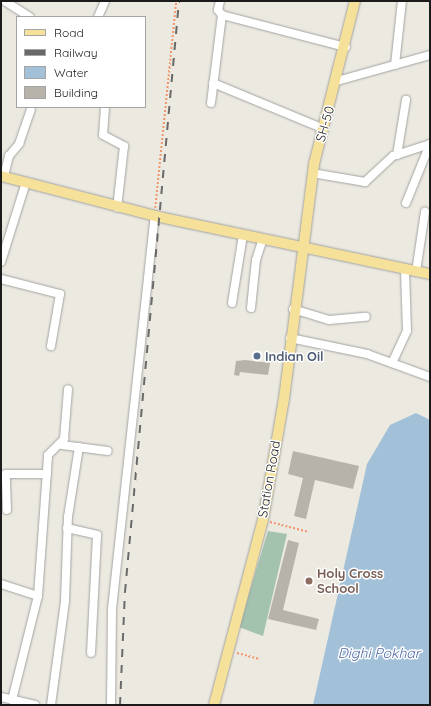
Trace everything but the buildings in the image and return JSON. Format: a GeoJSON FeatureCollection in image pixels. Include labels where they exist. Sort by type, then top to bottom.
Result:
{"type":"FeatureCollection","features":[{"type":"Feature","properties":{"kind":"main road","name":"SH-50"},"geometry":{"type":"LineString","coordinates":[[300,248],[312,173],[346,47],[355,1]]}},
{"type":"Feature","properties":{"kind":"main road"},"geometry":{"type":"LineString","coordinates":[[2,176],[117,208],[300,248],[430,274]]}},
{"type":"Feature","properties":{"kind":"main road","name":"Station Road"},"geometry":{"type":"LineString","coordinates":[[214,705],[226,650],[263,520],[284,399],[300,248]]}},
{"type":"Feature","properties":{"kind":"street"},"geometry":{"type":"LineString","coordinates":[[98,16],[105,1]]}},
{"type":"Feature","properties":{"kind":"street"},"geometry":{"type":"LineString","coordinates":[[220,1],[218,10],[222,15],[346,47]]}},
{"type":"Feature","properties":{"kind":"street"},"geometry":{"type":"LineString","coordinates":[[395,65],[402,1]]}},
{"type":"Feature","properties":{"kind":"street"},"geometry":{"type":"LineString","coordinates":[[5,3],[28,16]]}},
{"type":"Feature","properties":{"kind":"street"},"geometry":{"type":"LineString","coordinates":[[211,103],[222,15]]}},
{"type":"Feature","properties":{"kind":"street"},"geometry":{"type":"LineString","coordinates":[[337,81],[430,55]]}},
{"type":"Feature","properties":{"kind":"street"},"geometry":{"type":"LineString","coordinates":[[213,83],[324,129]]}},
{"type":"Feature","properties":{"kind":"street"},"geometry":{"type":"LineString","coordinates":[[397,155],[406,100]]}},
{"type":"Feature","properties":{"kind":"street"},"geometry":{"type":"LineString","coordinates":[[105,108],[103,135],[124,146],[117,208]]}},
{"type":"Feature","properties":{"kind":"street"},"geometry":{"type":"LineString","coordinates":[[2,176],[9,156],[19,144],[31,110]]}},
{"type":"Feature","properties":{"kind":"street"},"geometry":{"type":"LineString","coordinates":[[312,173],[360,183],[397,155],[430,144]]}},
{"type":"Feature","properties":{"kind":"street"},"geometry":{"type":"LineString","coordinates":[[406,203],[430,144]]}},
{"type":"Feature","properties":{"kind":"street"},"geometry":{"type":"LineString","coordinates":[[1,262],[26,182]]}},
{"type":"Feature","properties":{"kind":"street"},"geometry":{"type":"LineString","coordinates":[[416,272],[425,212]]}},
{"type":"Feature","properties":{"kind":"street"},"geometry":{"type":"LineString","coordinates":[[111,705],[112,609],[155,216]]}},
{"type":"Feature","properties":{"kind":"street"},"geometry":{"type":"LineString","coordinates":[[232,303],[243,235]]}},
{"type":"Feature","properties":{"kind":"street"},"geometry":{"type":"LineString","coordinates":[[251,308],[256,260],[263,239]]}},
{"type":"Feature","properties":{"kind":"street"},"geometry":{"type":"LineString","coordinates":[[392,363],[407,331],[405,270]]}},
{"type":"Feature","properties":{"kind":"street"},"geometry":{"type":"LineString","coordinates":[[1,279],[60,294],[51,346]]}},
{"type":"Feature","properties":{"kind":"street"},"geometry":{"type":"LineString","coordinates":[[293,309],[329,320],[366,317]]}},
{"type":"Feature","properties":{"kind":"street"},"geometry":{"type":"LineString","coordinates":[[290,338],[335,346],[392,363],[430,377]]}},
{"type":"Feature","properties":{"kind":"street"},"geometry":{"type":"LineString","coordinates":[[62,445],[68,389]]}},
{"type":"Feature","properties":{"kind":"street"},"geometry":{"type":"LineString","coordinates":[[12,700],[38,596],[50,450],[62,445],[108,451]]}},
{"type":"Feature","properties":{"kind":"street"},"geometry":{"type":"LineString","coordinates":[[51,705],[65,601],[67,528],[79,447]]}},
{"type":"Feature","properties":{"kind":"street"},"geometry":{"type":"LineString","coordinates":[[7,510],[6,474],[47,474]]}},
{"type":"Feature","properties":{"kind":"street"},"geometry":{"type":"LineString","coordinates":[[67,528],[97,536],[90,653]]}},
{"type":"Feature","properties":{"kind":"street"},"geometry":{"type":"LineString","coordinates":[[1,584],[38,596]]}},
{"type":"Feature","properties":{"kind":"street"},"geometry":{"type":"LineString","coordinates":[[1,697],[35,705]]}},
{"type":"Feature","properties":{"kind":"path"},"geometry":{"type":"LineString","coordinates":[[155,216],[176,1]]}},
{"type":"Feature","properties":{"kind":"path"},"geometry":{"type":"LineString","coordinates":[[263,520],[309,532]]}},
{"type":"Feature","properties":{"kind":"path"},"geometry":{"type":"LineString","coordinates":[[226,650],[260,659]]}},
{"type":"Feature","properties":{"kind":"green space"},"geometry":{"type":"Polygon","coordinates":[[[268,531],[287,534],[263,636],[239,627],[268,531]]]}},
{"type":"Feature","properties":{"kind":"water","name":"Dighi Pokhar"},"geometry":{"type":"Polygon","coordinates":[[[416,413],[430,420],[430,705],[313,705],[367,464],[390,425],[416,413]]]}},
{"type":"Feature","properties":{"kind":"railway"},"geometry":{"type":"LineString","coordinates":[[120,705],[125,592],[179,1]]}},
{"type":"Feature","properties":{"kind":"place","name":"Indian Oil"},"geometry":{"type":"Point","coordinates":[257,356]}},
{"type":"Feature","properties":{"kind":"place","name":"Holy Cross School"},"geometry":{"type":"Point","coordinates":[309,581]}}]}
